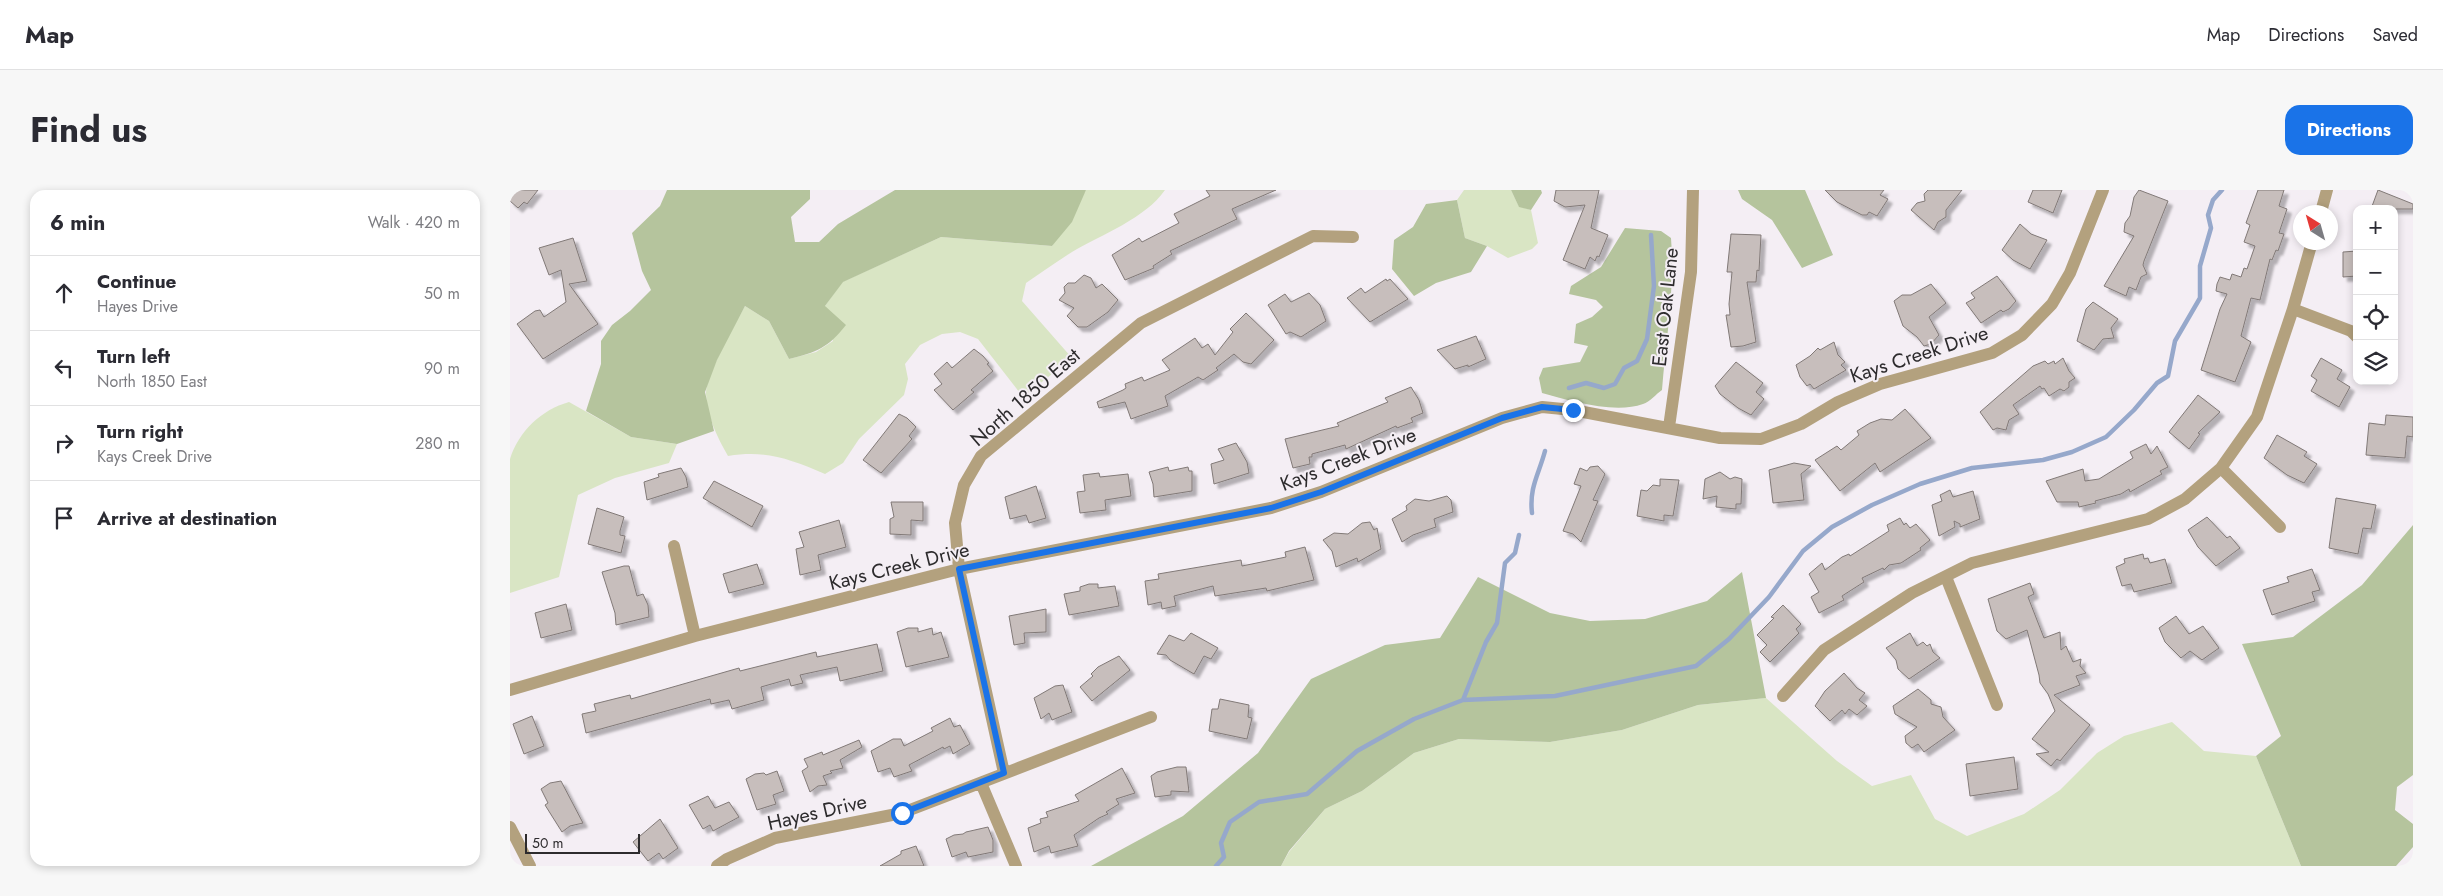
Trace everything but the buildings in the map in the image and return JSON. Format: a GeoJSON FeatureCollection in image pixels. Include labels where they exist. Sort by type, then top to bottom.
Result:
{"type":"FeatureCollection","features":[{"type":"Feature","properties":{"kind":"street","name":"East Oak Lane"},"geometry":{"type":"LineString","coordinates":[[1670,427],[1691,272],[1693,190]]}},
{"type":"Feature","properties":{"kind":"street","name":"Kays Creek Drive"},"geometry":{"type":"LineString","coordinates":[[510,690],[695,636],[959,569],[1271,508],[1321,492],[1502,418],[1542,407],[1573,410],[1720,438],[1761,439],[1801,424],[1838,402],[1880,384],[1992,353],[2022,335],[2052,304],[2070,273],[2103,190]]}},
{"type":"Feature","properties":{"kind":"street"},"geometry":{"type":"LineString","coordinates":[[2323,205],[2327,190]]}},
{"type":"Feature","properties":{"kind":"street","name":"North 1850 East"},"geometry":{"type":"LineString","coordinates":[[1004,773],[959,569],[955,523],[964,485],[981,456],[1141,323],[1312,236],[1353,237]]}},
{"type":"Feature","properties":{"kind":"street"},"geometry":{"type":"LineString","coordinates":[[1783,696],[1824,650],[1912,593],[1972,563],[2148,519],[2185,499],[2221,468],[2257,416],[2293,309],[2310,250]]}},
{"type":"Feature","properties":{"kind":"street"},"geometry":{"type":"LineString","coordinates":[[2293,309],[2353,333]]}},
{"type":"Feature","properties":{"kind":"street"},"geometry":{"type":"LineString","coordinates":[[2221,468],[2280,527]]}},
{"type":"Feature","properties":{"kind":"street"},"geometry":{"type":"LineString","coordinates":[[674,546],[695,636]]}},
{"type":"Feature","properties":{"kind":"street"},"geometry":{"type":"LineString","coordinates":[[1946,577],[1997,705]]}},
{"type":"Feature","properties":{"kind":"street","name":"Hayes Drive"},"geometry":{"type":"LineString","coordinates":[[717,866],[726,859],[775,838],[902,813],[1151,717]]}},
{"type":"Feature","properties":{"kind":"street"},"geometry":{"type":"LineString","coordinates":[[981,783],[1016,866]]}},
{"type":"Feature","properties":{"kind":"street"},"geometry":{"type":"LineString","coordinates":[[510,827],[530,866]]}},
{"type":"Feature","properties":{"kind":"green space"},"geometry":{"type":"Polygon","coordinates":[[[667,190],[810,190],[810,199],[791,217],[795,242],[819,242],[838,224],[895,190],[1086,190],[1072,222],[1052,246],[941,237],[843,282],[825,306],[846,325],[827,344],[807,354],[789,359],[769,321],[745,306],[717,360],[705,392],[714,431],[677,444],[631,437],[586,411],[601,364],[601,341],[612,325],[630,311],[651,290],[642,271],[632,233],[660,206],[667,190]]]}},
{"type":"Feature","properties":{"kind":"green space"},"geometry":{"type":"Polygon","coordinates":[[[1086,190],[1165,190],[1147,209],[1072,252],[1026,283],[1022,301],[1072,358],[1023,397],[978,339],[960,332],[942,334],[920,345],[905,364],[908,379],[904,395],[859,439],[843,463],[825,474],[778,457],[755,454],[728,456],[713,426],[706,394],[710,375],[728,336],[745,306],[769,321],[789,359],[816,352],[833,341],[825,306],[842,282],[941,237],[1052,246],[1086,190]]]}},
{"type":"Feature","properties":{"kind":"green space"},"geometry":{"type":"Polygon","coordinates":[[[1464,190],[1511,190],[1519,206],[1531,210],[1538,243],[1532,249],[1508,258],[1487,246],[1465,238],[1457,200],[1464,190]]]}},
{"type":"Feature","properties":{"kind":"green space"},"geometry":{"type":"Polygon","coordinates":[[[1511,190],[1541,190],[1542,193],[1531,210],[1519,207],[1511,190]]]}},
{"type":"Feature","properties":{"kind":"green space"},"geometry":{"type":"Polygon","coordinates":[[[1738,190],[1805,190],[1833,255],[1802,268],[1772,220],[1742,199],[1738,190]]]}},
{"type":"Feature","properties":{"kind":"green space"},"geometry":{"type":"Polygon","coordinates":[[[1457,200],[1465,238],[1487,246],[1471,272],[1436,283],[1414,296],[1392,269],[1394,240],[1413,227],[1426,204],[1457,200]]]}},
{"type":"Feature","properties":{"kind":"green space"},"geometry":{"type":"Polygon","coordinates":[[[1625,228],[1661,231],[1671,238],[1671,295],[1662,390],[1646,403],[1619,408],[1566,400],[1542,393],[1539,378],[1543,368],[1580,362],[1588,346],[1574,343],[1576,324],[1592,317],[1603,307],[1596,300],[1569,294],[1571,286],[1601,267],[1625,228]]]}},
{"type":"Feature","properties":{"kind":"green space"},"geometry":{"type":"Polygon","coordinates":[[[569,402],[631,437],[677,444],[669,463],[615,478],[578,495],[559,577],[510,593],[510,459],[519,439],[532,423],[549,410],[569,402]]]}},
{"type":"Feature","properties":{"kind":"green space"},"geometry":{"type":"Polygon","coordinates":[[[2413,525],[2413,775],[2397,787],[2395,810],[2413,824],[2413,847],[2396,866],[2301,866],[2256,756],[2281,736],[2242,644],[2293,637],[2362,585],[2413,525]]]}},
{"type":"Feature","properties":{"kind":"green space"},"geometry":{"type":"Polygon","coordinates":[[[1742,572],[1766,698],[1698,705],[1622,730],[1550,742],[1459,739],[1414,753],[1362,791],[1325,809],[1289,851],[1281,866],[1091,866],[1183,816],[1258,753],[1311,679],[1385,645],[1440,638],[1478,577],[1550,613],[1590,621],[1645,619],[1707,601],[1742,572]]]}},
{"type":"Feature","properties":{"kind":"green space"},"geometry":{"type":"Polygon","coordinates":[[[1766,698],[1837,761],[1872,786],[1911,775],[1935,819],[1967,836],[2024,814],[2060,790],[2097,753],[2124,736],[2172,722],[2204,751],[2256,756],[2301,866],[1281,866],[1289,852],[1325,809],[1362,791],[1414,753],[1459,739],[1550,742],[1622,730],[1698,705],[1766,698]]]}},
{"type":"Feature","properties":{"kind":"waterway"},"geometry":{"type":"LineString","coordinates":[[1216,866],[1224,857],[1221,843],[1230,822],[1259,802],[1307,794],[1357,751],[1414,719],[1463,700],[1555,696],[1696,666],[1729,639],[1769,597],[1803,551],[1832,527],[1872,505],[1920,484],[1972,468],[2043,460],[2072,452],[2106,437],[2134,410],[2157,383],[2168,376],[2175,341],[2200,298],[2200,266],[2211,228],[2208,215],[2213,200],[2222,190]]}},
{"type":"Feature","properties":{"kind":"waterway"},"geometry":{"type":"LineString","coordinates":[[1569,388],[1586,383],[1604,388],[1615,384],[1624,368],[1637,361],[1647,339],[1654,286],[1651,235]]}},
{"type":"Feature","properties":{"kind":"waterway"},"geometry":{"type":"LineString","coordinates":[[1532,513],[1533,488],[1545,451]]}},
{"type":"Feature","properties":{"kind":"waterway"},"geometry":{"type":"LineString","coordinates":[[1463,700],[1486,642],[1497,623],[1505,563],[1515,553],[1519,535]]}},
{"type":"Feature","properties":{"kind":"route"},"geometry":{"type":"LineString","coordinates":[[902,813],[1004,773],[959,569],[1271,508],[1321,492],[1502,418],[1542,407],[1573,410]]}}]}
